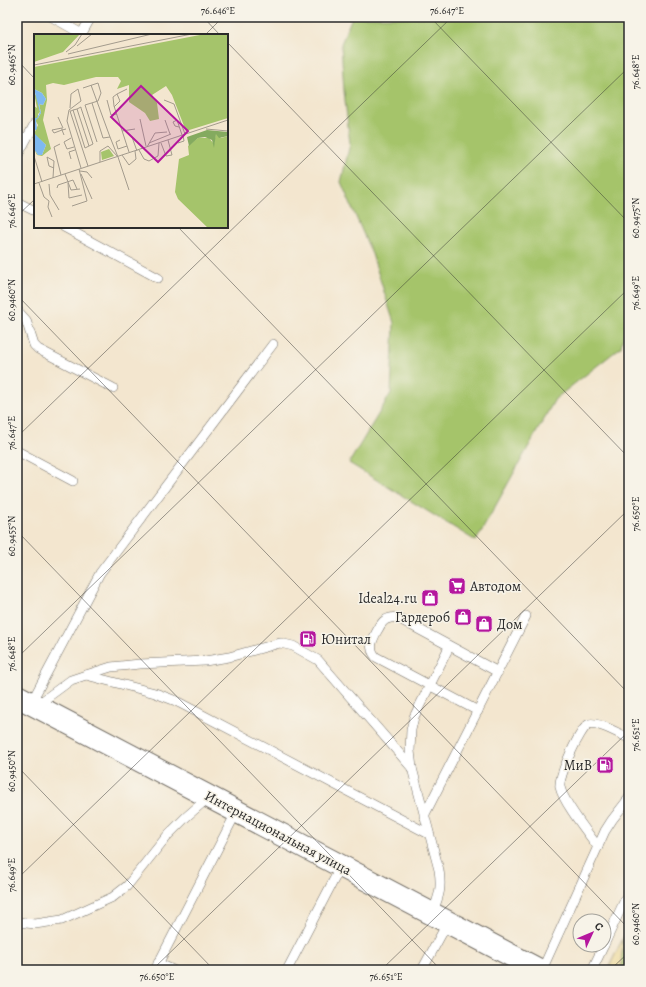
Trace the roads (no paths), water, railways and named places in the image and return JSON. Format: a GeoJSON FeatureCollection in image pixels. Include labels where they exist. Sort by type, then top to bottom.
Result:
{"type":"FeatureCollection","features":[{"type":"Feature","properties":{"kind":"main road","name":"Интернациональная улица"},"geometry":{"type":"LineString","coordinates":[[28,702],[539,970]]}},
{"type":"Feature","properties":{"kind":"lane"},"geometry":{"type":"LineString","coordinates":[[52,17],[80,34]]}},
{"type":"Feature","properties":{"kind":"lane"},"geometry":{"type":"LineString","coordinates":[[82,34],[91,17]]}},
{"type":"Feature","properties":{"kind":"lane"},"geometry":{"type":"LineString","coordinates":[[17,157],[34,125]]}},
{"type":"Feature","properties":{"kind":"lane"},"geometry":{"type":"LineString","coordinates":[[17,134],[26,139]]}},
{"type":"Feature","properties":{"kind":"lane"},"geometry":{"type":"LineString","coordinates":[[17,202],[34,211]]}},
{"type":"Feature","properties":{"kind":"lane"},"geometry":{"type":"LineString","coordinates":[[66,228],[158,278]]}},
{"type":"Feature","properties":{"kind":"lane"},"geometry":{"type":"LineString","coordinates":[[17,310],[26,320],[34,345],[38,350],[113,388]]}},
{"type":"Feature","properties":{"kind":"lane"},"geometry":{"type":"LineString","coordinates":[[28,702],[100,573],[273,344]]}},
{"type":"Feature","properties":{"kind":"lane"},"geometry":{"type":"LineString","coordinates":[[17,451],[73,481]]}},
{"type":"Feature","properties":{"kind":"lane"},"geometry":{"type":"LineString","coordinates":[[424,816],[526,616]]}},
{"type":"Feature","properties":{"kind":"lane"},"geometry":{"type":"LineString","coordinates":[[478,710],[376,657],[372,653],[372,642],[384,621],[389,618],[396,618],[498,672]]}},
{"type":"Feature","properties":{"kind":"lane"},"geometry":{"type":"LineString","coordinates":[[28,702],[71,680],[111,668],[140,664],[205,661],[280,643],[293,646],[318,660],[412,768]]}},
{"type":"Feature","properties":{"kind":"lane"},"geometry":{"type":"LineString","coordinates":[[422,970],[440,918],[441,882],[412,768],[410,751],[411,730],[414,717],[449,647]]}},
{"type":"Feature","properties":{"kind":"lane"},"geometry":{"type":"LineString","coordinates":[[86,675],[155,693],[176,701],[429,834]]}},
{"type":"Feature","properties":{"kind":"lane"},"geometry":{"type":"LineString","coordinates":[[598,847],[564,797],[560,786],[561,774],[582,730],[589,724],[596,724],[629,738]]}},
{"type":"Feature","properties":{"kind":"lane"},"geometry":{"type":"LineString","coordinates":[[17,922],[35,924],[62,920],[113,897],[127,886],[167,836],[209,796]]}},
{"type":"Feature","properties":{"kind":"lane"},"geometry":{"type":"LineString","coordinates":[[542,970],[598,847],[612,820],[629,798]]}},
{"type":"Feature","properties":{"kind":"lane"},"geometry":{"type":"LineString","coordinates":[[173,970],[157,966],[237,811]]}},
{"type":"Feature","properties":{"kind":"lane"},"geometry":{"type":"LineString","coordinates":[[287,970],[341,866]]}},
{"type":"Feature","properties":{"kind":"lane"},"geometry":{"type":"LineString","coordinates":[[612,928],[629,891]]}},
{"type":"Feature","properties":{"kind":"lane"},"geometry":{"type":"LineString","coordinates":[[592,970],[600,953]]}},
{"type":"Feature","properties":{"kind":"place","name":"Автодом"},"geometry":{"type":"Point","coordinates":[457,586]}},
{"type":"Feature","properties":{"kind":"place","name":"Ideal24.ru"},"geometry":{"type":"Point","coordinates":[430,598]}},
{"type":"Feature","properties":{"kind":"place","name":"Гардероб"},"geometry":{"type":"Point","coordinates":[463,617]}},
{"type":"Feature","properties":{"kind":"place","name":"Дом"},"geometry":{"type":"Point","coordinates":[484,624]}},
{"type":"Feature","properties":{"kind":"place","name":"Юнитал"},"geometry":{"type":"Point","coordinates":[308,639]}},
{"type":"Feature","properties":{"kind":"place","name":"МиВ"},"geometry":{"type":"Point","coordinates":[605,765]}}]}
